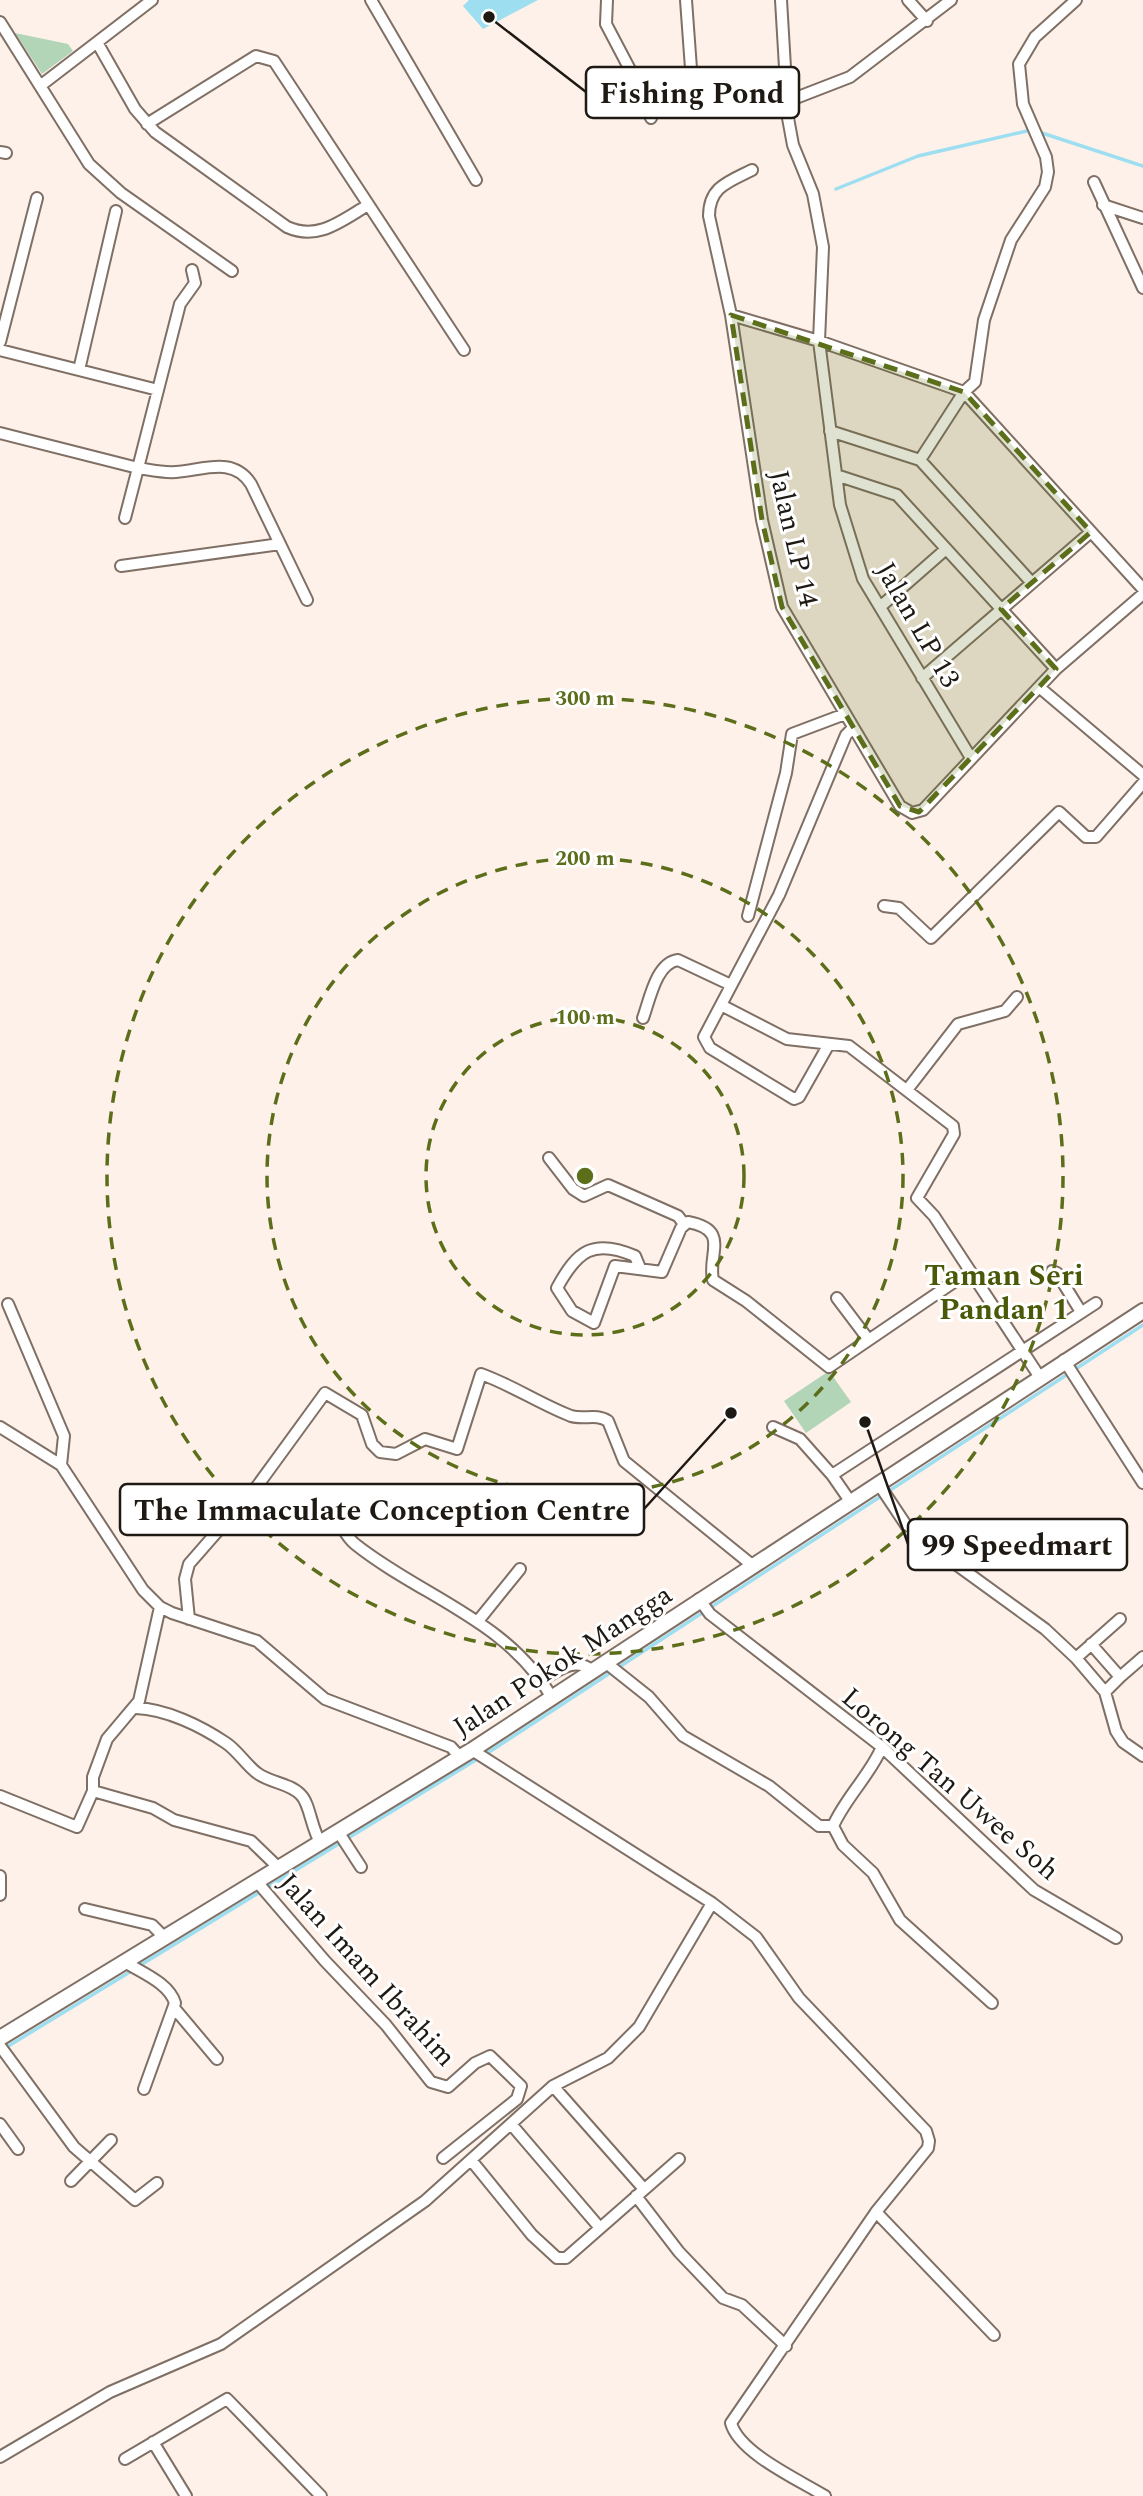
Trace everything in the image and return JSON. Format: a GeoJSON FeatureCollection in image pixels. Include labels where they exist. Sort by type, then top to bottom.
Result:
{"type":"FeatureCollection","features":[{"type":"Feature","properties":{"kind":"main road","name":"Jalan Pokok Mangga"},"geometry":{"type":"LineString","coordinates":[[0,2038],[165,1938],[262,1888],[280,1869],[321,1844],[342,1838],[593,1671],[611,1667],[704,1606],[752,1565],[849,1501],[879,1486],[1039,1376],[1068,1367],[1143,1311]]}},
{"type":"Feature","properties":{"kind":"street"},"geometry":{"type":"LineString","coordinates":[[40,86],[152,0]]}},
{"type":"Feature","properties":{"kind":"street"},"geometry":{"type":"LineString","coordinates":[[371,0],[476,180]]}},
{"type":"Feature","properties":{"kind":"street"},"geometry":{"type":"LineString","coordinates":[[607,0],[604,16],[606,24],[652,118]]}},
{"type":"Feature","properties":{"kind":"street"},"geometry":{"type":"LineString","coordinates":[[687,0],[693,96]]}},
{"type":"Feature","properties":{"kind":"street","name":"Jalan LP 13"},"geometry":{"type":"LineString","coordinates":[[781,0],[793,145],[813,194],[823,247],[818,341],[840,505],[863,579],[971,758]]}},
{"type":"Feature","properties":{"kind":"street"},"geometry":{"type":"LineString","coordinates":[[908,0],[927,21]]}},
{"type":"Feature","properties":{"kind":"street"},"geometry":{"type":"LineString","coordinates":[[741,105],[788,101],[850,77],[927,21],[951,0]]}},
{"type":"Feature","properties":{"kind":"street"},"geometry":{"type":"LineString","coordinates":[[920,460],[964,392],[975,382],[984,320],[1011,240],[1045,187],[1048,172],[1046,157],[1023,104],[1018,64],[1035,37],[1072,1]]}},
{"type":"Feature","properties":{"kind":"street"},"geometry":{"type":"LineString","coordinates":[[0,22],[76,147],[104,178],[232,271]]}},
{"type":"Feature","properties":{"kind":"street"},"geometry":{"type":"LineString","coordinates":[[98,44],[135,109],[147,124],[199,165],[287,227],[301,233],[325,230],[368,205]]}},
{"type":"Feature","properties":{"kind":"street"},"geometry":{"type":"LineString","coordinates":[[147,124],[248,61],[266,56],[281,68],[464,350]]}},
{"type":"Feature","properties":{"kind":"street","name":"Jalan LP 14"},"geometry":{"type":"LineString","coordinates":[[752,170],[716,188],[709,204],[709,216],[731,315],[762,520],[782,607],[900,806],[905,810],[919,812],[971,758]]}},
{"type":"Feature","properties":{"kind":"street"},"geometry":{"type":"LineString","coordinates":[[1094,182],[1102,205],[1143,288]]}},
{"type":"Feature","properties":{"kind":"street"},"geometry":{"type":"LineString","coordinates":[[0,342],[37,198]]}},
{"type":"Feature","properties":{"kind":"street"},"geometry":{"type":"LineString","coordinates":[[1102,205],[1143,218]]}},
{"type":"Feature","properties":{"kind":"street"},"geometry":{"type":"LineString","coordinates":[[79,370],[116,211]]}},
{"type":"Feature","properties":{"kind":"street"},"geometry":{"type":"LineString","coordinates":[[125,518],[180,304],[195,283],[192,270]]}},
{"type":"Feature","properties":{"kind":"street"},"geometry":{"type":"LineString","coordinates":[[731,315],[818,341],[964,392],[1143,592],[1056,669],[971,758]]}},
{"type":"Feature","properties":{"kind":"street"},"geometry":{"type":"LineString","coordinates":[[0,350],[158,390]]}},
{"type":"Feature","properties":{"kind":"street"},"geometry":{"type":"LineString","coordinates":[[830,431],[920,460],[1032,583]]}},
{"type":"Feature","properties":{"kind":"street"},"geometry":{"type":"LineString","coordinates":[[0,433],[138,468],[164,472],[220,466],[239,470],[251,484],[307,600]]}},
{"type":"Feature","properties":{"kind":"street"},"geometry":{"type":"LineString","coordinates":[[836,475],[897,495],[1056,669]]}},
{"type":"Feature","properties":{"kind":"street"},"geometry":{"type":"LineString","coordinates":[[922,678],[1091,532]]}},
{"type":"Feature","properties":{"kind":"street"},"geometry":{"type":"LineString","coordinates":[[121,566],[280,544]]}},
{"type":"Feature","properties":{"kind":"street"},"geometry":{"type":"LineString","coordinates":[[880,607],[946,549]]}},
{"type":"Feature","properties":{"kind":"street"},"geometry":{"type":"LineString","coordinates":[[1039,687],[1143,775]]}},
{"type":"Feature","properties":{"kind":"street"},"geometry":{"type":"LineString","coordinates":[[748,916],[786,773],[792,734],[845,714]]}},
{"type":"Feature","properties":{"kind":"street"},"geometry":{"type":"LineString","coordinates":[[829,1044],[799,1097],[790,1098],[710,1048],[704,1037],[779,895],[846,735],[853,728]]}},
{"type":"Feature","properties":{"kind":"street"},"geometry":{"type":"LineString","coordinates":[[884,906],[899,908],[931,938],[1059,813],[1086,837],[1096,837],[1143,783]]}},
{"type":"Feature","properties":{"kind":"street"},"geometry":{"type":"LineString","coordinates":[[643,1018],[660,972],[671,961],[678,960],[731,985]]}},
{"type":"Feature","properties":{"kind":"street"},"geometry":{"type":"LineString","coordinates":[[907,1090],[958,1024],[1005,1011],[1017,997]]}},
{"type":"Feature","properties":{"kind":"street"},"geometry":{"type":"LineString","coordinates":[[721,1006],[786,1039],[849,1046],[954,1130],[917,1198],[934,1216],[1039,1376]]}},
{"type":"Feature","properties":{"kind":"street"},"geometry":{"type":"LineString","coordinates":[[549,1158],[573,1189],[584,1196],[608,1185],[678,1216],[684,1224]]}},
{"type":"Feature","properties":{"kind":"street"},"geometry":{"type":"LineString","coordinates":[[684,1224],[697,1224],[712,1235],[716,1247],[711,1272],[719,1286],[746,1301],[829,1367],[970,1271]]}},
{"type":"Feature","properties":{"kind":"street"},"geometry":{"type":"LineString","coordinates":[[640,1268],[635,1256],[597,1249],[572,1261],[557,1288],[572,1311],[594,1323],[615,1266],[662,1272],[684,1224]]}},
{"type":"Feature","properties":{"kind":"street"},"geometry":{"type":"LineString","coordinates":[[1052,1271],[1057,1273],[1080,1312]]}},
{"type":"Feature","properties":{"kind":"street"},"geometry":{"type":"LineString","coordinates":[[837,1298],[868,1339]]}},
{"type":"Feature","properties":{"kind":"street"},"geometry":{"type":"LineString","coordinates":[[832,1475],[1096,1303]]}},
{"type":"Feature","properties":{"kind":"street"},"geometry":{"type":"LineString","coordinates":[[8,1304],[65,1436],[61,1465]]}},
{"type":"Feature","properties":{"kind":"street"},"geometry":{"type":"LineString","coordinates":[[1068,1367],[1143,1483]]}},
{"type":"Feature","properties":{"kind":"street"},"geometry":{"type":"LineString","coordinates":[[189,1619],[185,1579],[189,1564],[258,1485],[325,1393],[362,1415],[372,1444],[380,1452],[396,1454],[425,1439],[457,1449],[481,1374],[517,1387],[573,1417],[603,1418],[608,1421],[624,1461],[752,1565]]}},
{"type":"Feature","properties":{"kind":"street"},"geometry":{"type":"LineString","coordinates":[[0,1427],[61,1465],[143,1590],[160,1607],[257,1641],[326,1699],[491,1762],[712,1903],[757,1937],[799,1998],[926,2131],[928,2148],[876,2212],[786,2346],[733,2416],[733,2431],[752,2451],[825,2496]]}},
{"type":"Feature","properties":{"kind":"street"},"geometry":{"type":"LineString","coordinates":[[773,1427],[800,1439],[832,1475],[849,1501]]}},
{"type":"Feature","properties":{"kind":"street"},"geometry":{"type":"LineString","coordinates":[[258,1485],[295,1509],[336,1518],[354,1544],[478,1621],[531,1666],[552,1698]]}},
{"type":"Feature","properties":{"kind":"street"},"geometry":{"type":"LineString","coordinates":[[879,1486],[910,1531],[1045,1629],[1076,1658],[1105,1692],[1116,1731],[1124,1742],[1143,1756]]}},
{"type":"Feature","properties":{"kind":"street"},"geometry":{"type":"LineString","coordinates":[[478,1621],[520,1569]]}},
{"type":"Feature","properties":{"kind":"street","name":"Lorong Tan Uwee Soh"},"geometry":{"type":"LineString","coordinates":[[704,1606],[882,1747],[945,1802],[1034,1889],[1116,1938]]}},
{"type":"Feature","properties":{"kind":"street"},"geometry":{"type":"LineString","coordinates":[[0,1796],[77,1827],[93,1791],[93,1777],[107,1739],[136,1708],[143,1690],[160,1607]]}},
{"type":"Feature","properties":{"kind":"street"},"geometry":{"type":"LineString","coordinates":[[1076,1658],[1120,1619]]}},
{"type":"Feature","properties":{"kind":"street"},"geometry":{"type":"LineString","coordinates":[[1091,1644],[1120,1677]]}},
{"type":"Feature","properties":{"kind":"street"},"geometry":{"type":"LineString","coordinates":[[1105,1692],[1143,1657]]}},
{"type":"Feature","properties":{"kind":"street"},"geometry":{"type":"LineString","coordinates":[[542,1680],[576,1663],[585,1664],[593,1671]]}},
{"type":"Feature","properties":{"kind":"street"},"geometry":{"type":"LineString","coordinates":[[611,1667],[649,1698],[683,1736],[758,1779],[819,1826],[834,1826]]}},
{"type":"Feature","properties":{"kind":"street"},"geometry":{"type":"LineString","coordinates":[[136,1708],[152,1708],[177,1717],[226,1743],[255,1772],[301,1795],[309,1807],[312,1829],[321,1844]]}},
{"type":"Feature","properties":{"kind":"street"},"geometry":{"type":"LineString","coordinates":[[834,1826],[875,1764],[882,1747]]}},
{"type":"Feature","properties":{"kind":"street"},"geometry":{"type":"LineString","coordinates":[[93,1791],[153,1808],[174,1820],[251,1842],[280,1869]]}},
{"type":"Feature","properties":{"kind":"street"},"geometry":{"type":"LineString","coordinates":[[834,1826],[843,1845],[873,1873],[900,1920],[992,2003]]}},
{"type":"Feature","properties":{"kind":"street"},"geometry":{"type":"LineString","coordinates":[[342,1838],[360,1867]]}},
{"type":"Feature","properties":{"kind":"street"},"geometry":{"type":"LineString","coordinates":[[0,1876],[0,1895]]}},
{"type":"Feature","properties":{"kind":"street","name":"Jalan Imam Ibrahim"},"geometry":{"type":"LineString","coordinates":[[262,1888],[386,2025],[431,2082],[448,2087],[475,2063],[490,2056],[521,2086],[517,2099],[443,2158]]}},
{"type":"Feature","properties":{"kind":"street"},"geometry":{"type":"LineString","coordinates":[[0,2457],[110,2392],[221,2344],[425,2201],[553,2086],[608,2058],[639,2027],[712,1903]]}},
{"type":"Feature","properties":{"kind":"street"},"geometry":{"type":"LineString","coordinates":[[85,1909],[152,1925],[165,1938]]}},
{"type":"Feature","properties":{"kind":"street"},"geometry":{"type":"LineString","coordinates":[[127,1963],[173,1994],[174,2009],[144,2089]]}},
{"type":"Feature","properties":{"kind":"street"},"geometry":{"type":"LineString","coordinates":[[174,2009],[217,2059]]}},
{"type":"Feature","properties":{"kind":"street"},"geometry":{"type":"LineString","coordinates":[[0,2046],[74,2147],[135,2200],[157,2183]]}},
{"type":"Feature","properties":{"kind":"street"},"geometry":{"type":"LineString","coordinates":[[553,2086],[640,2192],[679,2252],[723,2298],[742,2305],[786,2346]]}},
{"type":"Feature","properties":{"kind":"street"},"geometry":{"type":"LineString","coordinates":[[0,2124],[18,2148]]}},
{"type":"Feature","properties":{"kind":"street"},"geometry":{"type":"LineString","coordinates":[[511,2124],[600,2228]]}},
{"type":"Feature","properties":{"kind":"street"},"geometry":{"type":"LineString","coordinates":[[71,2181],[111,2140]]}},
{"type":"Feature","properties":{"kind":"street"},"geometry":{"type":"LineString","coordinates":[[471,2160],[532,2235],[557,2258],[566,2258],[679,2159]]}},
{"type":"Feature","properties":{"kind":"street"},"geometry":{"type":"LineString","coordinates":[[876,2212],[994,2335]]}},
{"type":"Feature","properties":{"kind":"street"},"geometry":{"type":"LineString","coordinates":[[125,2459],[227,2399],[321,2496]]}},
{"type":"Feature","properties":{"kind":"street"},"geometry":{"type":"LineString","coordinates":[[153,2442],[186,2496]]}},
{"type":"Feature","properties":{"kind":"highlighted area"},"geometry":{"type":"Polygon","coordinates":[[[731,315],[964,392],[1091,532],[1001,609],[1056,669],[919,812],[900,806],[782,607],[762,520],[731,315]]]}},
{"type":"Feature","properties":{"kind":"green space"},"geometry":{"type":"Polygon","coordinates":[[[15,33],[68,44],[73,51],[42,74],[15,33]]]}},
{"type":"Feature","properties":{"kind":"green space"},"geometry":{"type":"Polygon","coordinates":[[[829,1371],[851,1402],[806,1433],[784,1401],[829,1371]]]}},
{"type":"Feature","properties":{"kind":"water"},"geometry":{"type":"Polygon","coordinates":[[[469,0],[538,0],[483,29],[463,6],[469,0]]]}},
{"type":"Feature","properties":{"kind":"waterway"},"geometry":{"type":"LineString","coordinates":[[836,189],[918,156],[1027,131]]}},
{"type":"Feature","properties":{"kind":"waterway"},"geometry":{"type":"LineString","coordinates":[[1042,133],[1143,166]]}},
{"type":"Feature","properties":{"kind":"waterway"},"geometry":{"type":"LineString","coordinates":[[486,1754],[1143,1325]]}},
{"type":"Feature","properties":{"kind":"waterway"},"geometry":{"type":"LineString","coordinates":[[139,1966],[479,1758]]}},
{"type":"Feature","properties":{"kind":"waterway"},"geometry":{"type":"LineString","coordinates":[[5,2048],[133,1970]]}},
{"type":"Feature","properties":{"kind":"place","name":"Fishing Pond"},"geometry":{"type":"Point","coordinates":[489,17]}},
{"type":"Feature","properties":{"kind":"place","name":"The Immaculate Conception Centre"},"geometry":{"type":"Point","coordinates":[731,1413]}},
{"type":"Feature","properties":{"kind":"place","name":"99 Speedmart"},"geometry":{"type":"Point","coordinates":[865,1422]}},
{"type":"Feature","properties":{"kind":"district","name":"Taman Seri Pandan 1"},"geometry":{"type":"Point","coordinates":[1004,1292]}}]}
